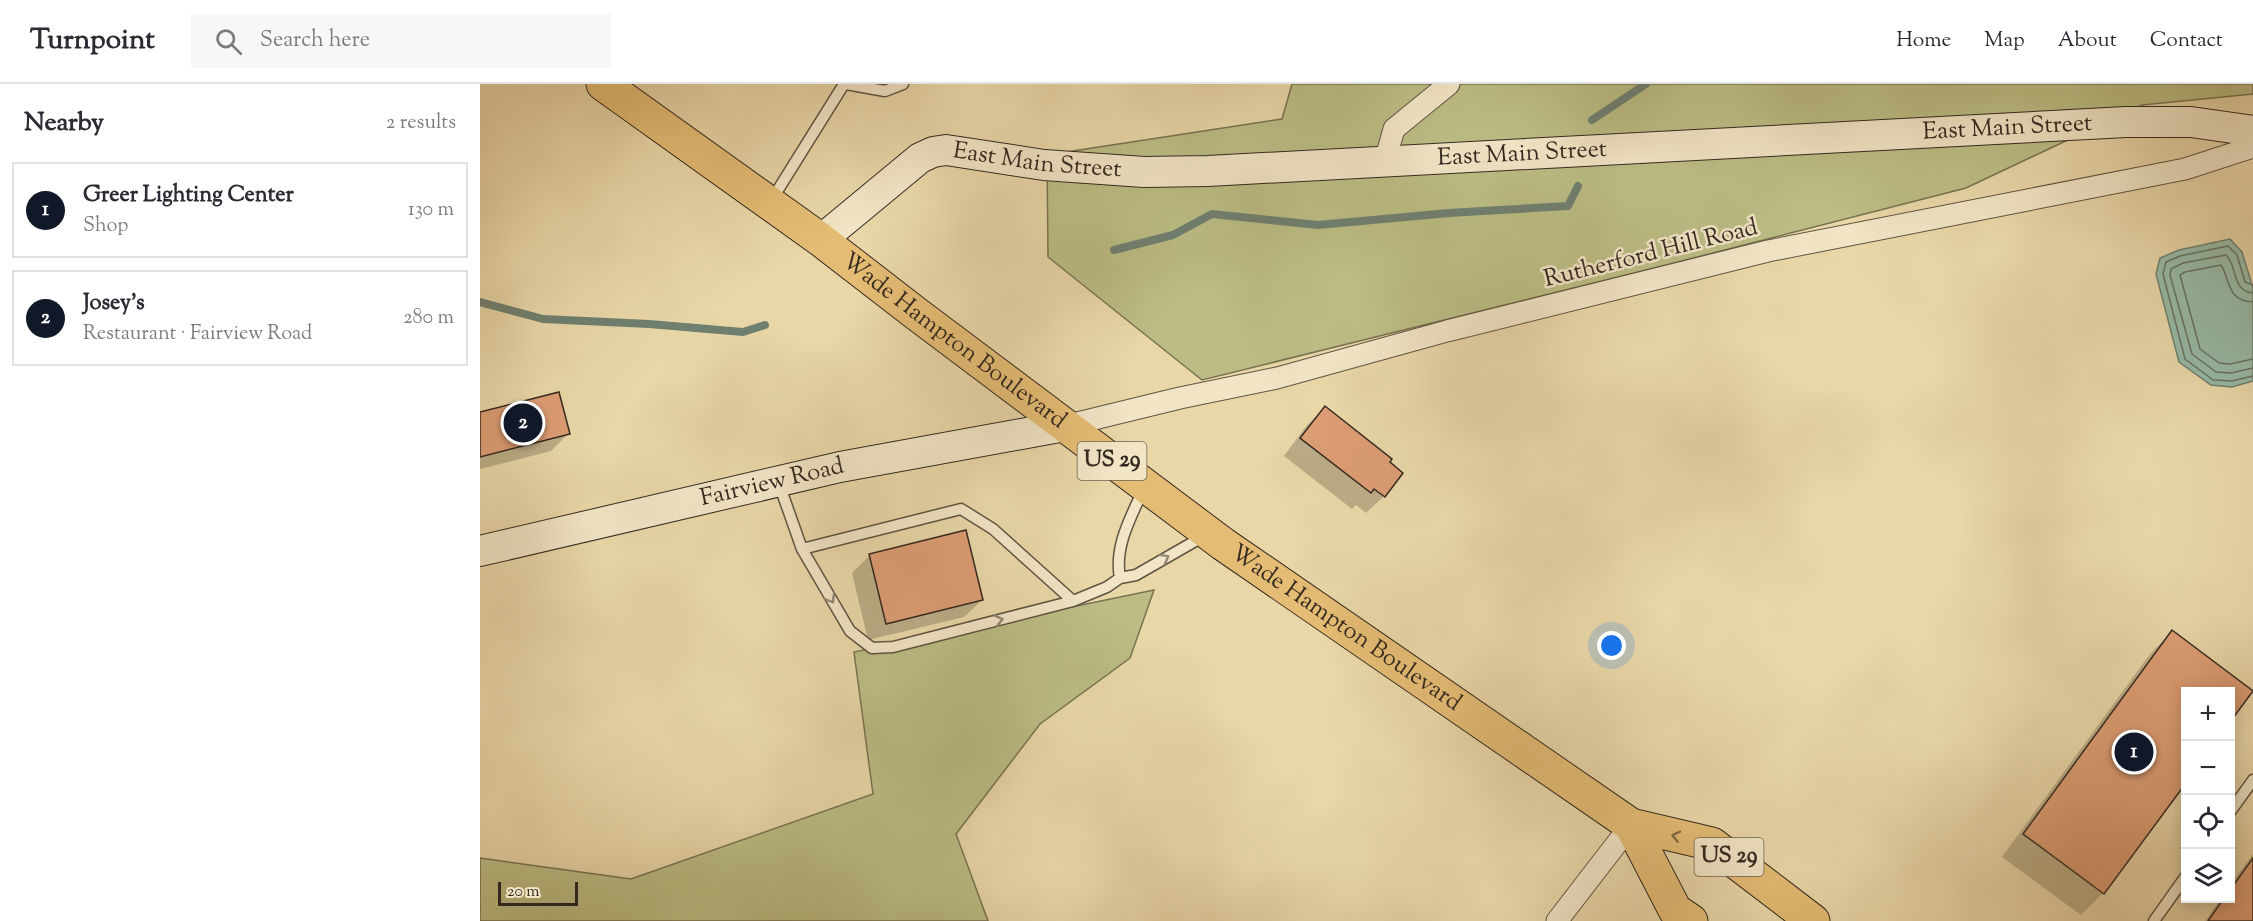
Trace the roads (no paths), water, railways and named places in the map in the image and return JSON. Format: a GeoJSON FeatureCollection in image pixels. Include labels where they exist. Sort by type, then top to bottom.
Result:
{"type":"FeatureCollection","features":[{"type":"Feature","properties":{"kind":"main road","name":"Wade Hampton Boulevard"},"geometry":{"type":"LineString","coordinates":[[603,84],[821,240],[1209,534],[1630,825],[1712,844],[1813,921]]}},
{"type":"Feature","properties":{"kind":"main road","name":"Wade Hampton Boulevard"},"geometry":{"type":"LineString","coordinates":[[1630,825],[1675,910],[1692,921]]}},
{"type":"Feature","properties":{"kind":"street"},"geometry":{"type":"LineString","coordinates":[[1385,161],[1394,129],[1449,84]]}},
{"type":"Feature","properties":{"kind":"street","name":"East Main Street"},"geometry":{"type":"LineString","coordinates":[[821,240],[920,158],[933,152],[946,150],[1044,165],[1144,172],[1208,171],[2126,122],[2191,122],[2253,131]]}},
{"type":"Feature","properties":{"kind":"street","name":"Rutherford Hill Road"},"geometry":{"type":"LineString","coordinates":[[1065,426],[1180,398],[1277,378],[1448,331],[1768,251],[2186,170],[2253,147]]}},
{"type":"Feature","properties":{"kind":"street","name":"Fairview Road"},"geometry":{"type":"LineString","coordinates":[[480,551],[840,467],[1065,426]]}},
{"type":"Feature","properties":{"kind":"street"},"geometry":{"type":"LineString","coordinates":[[1557,921],[1630,825]]}},
{"type":"Feature","properties":{"kind":"lane"},"geometry":{"type":"LineString","coordinates":[[770,204],[845,84],[885,91],[903,84]]}},
{"type":"Feature","properties":{"kind":"lane"},"geometry":{"type":"LineString","coordinates":[[778,481],[802,549],[850,631],[872,648],[893,646],[1073,601],[1120,579],[1136,575],[1209,534]]}},
{"type":"Feature","properties":{"kind":"lane"},"geometry":{"type":"LineString","coordinates":[[1120,579],[1118,565],[1121,541],[1145,486]]}},
{"type":"Feature","properties":{"kind":"lane"},"geometry":{"type":"LineString","coordinates":[[802,549],[961,509],[993,529],[1073,601]]}},
{"type":"Feature","properties":{"kind":"lane"},"geometry":{"type":"LineString","coordinates":[[2235,805],[2253,780]]}},
{"type":"Feature","properties":{"kind":"lane"},"geometry":{"type":"LineString","coordinates":[[2154,921],[2181,883]]}},
{"type":"Feature","properties":{"kind":"water"},"geometry":{"type":"Polygon","coordinates":[[[2230,239],[2242,252],[2253,288],[2253,381],[2232,387],[2211,385],[2179,362],[2156,274],[2160,258],[2179,250],[2230,239]]]}},
{"type":"Feature","properties":{"kind":"waterway"},"geometry":{"type":"LineString","coordinates":[[1592,120],[1646,84]]}},
{"type":"Feature","properties":{"kind":"waterway"},"geometry":{"type":"LineString","coordinates":[[1114,250],[1173,235],[1212,214],[1318,225],[1449,213],[1568,206],[1578,186]]}},
{"type":"Feature","properties":{"kind":"waterway"},"geometry":{"type":"LineString","coordinates":[[480,302],[543,319],[649,324],[743,332],[765,325]]}},
{"type":"Feature","properties":{"kind":"place","name":"Josey's"},"geometry":{"type":"Point","coordinates":[523,423]}},
{"type":"Feature","properties":{"kind":"place","name":"Greer Lighting Center"},"geometry":{"type":"Point","coordinates":[2134,752]}}]}
